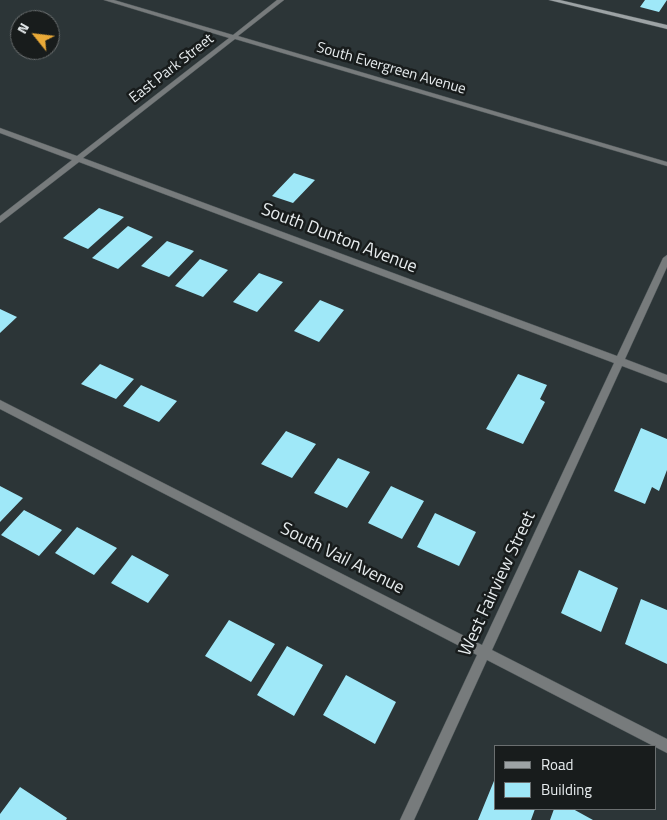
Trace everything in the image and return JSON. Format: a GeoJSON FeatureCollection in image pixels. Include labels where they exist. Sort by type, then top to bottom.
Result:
{"type":"FeatureCollection","features":[{"type":"Feature","properties":{"kind":"main road"},"geometry":{"type":"LineString","coordinates":[[552,0],[667,26]]}},
{"type":"Feature","properties":{"kind":"street","name":"South Evergreen Avenue"},"geometry":{"type":"LineString","coordinates":[[106,0],[667,164]]}},
{"type":"Feature","properties":{"kind":"street","name":"East Park Street"},"geometry":{"type":"LineString","coordinates":[[0,220],[281,0]]}},
{"type":"Feature","properties":{"kind":"street","name":"South Dunton Avenue"},"geometry":{"type":"LineString","coordinates":[[0,130],[667,379]]}},
{"type":"Feature","properties":{"kind":"street","name":"West Fairview Street"},"geometry":{"type":"LineString","coordinates":[[407,820],[667,258]]}},
{"type":"Feature","properties":{"kind":"street","name":"South Vail Avenue"},"geometry":{"type":"LineString","coordinates":[[0,404],[667,746]]}},
{"type":"Feature","properties":{"kind":"building"},"geometry":{"type":"Polygon","coordinates":[[[645,0],[667,0],[659,12],[640,7],[645,0]]]}},
{"type":"Feature","properties":{"kind":"building"},"geometry":{"type":"Polygon","coordinates":[[[294,173],[315,180],[293,203],[272,196],[294,173]]]}},
{"type":"Feature","properties":{"kind":"building"},"geometry":{"type":"Polygon","coordinates":[[[99,208],[124,217],[88,249],[63,238],[99,208]]]}},
{"type":"Feature","properties":{"kind":"building"},"geometry":{"type":"Polygon","coordinates":[[[128,226],[153,237],[118,269],[92,258],[128,226]]]}},
{"type":"Feature","properties":{"kind":"building"},"geometry":{"type":"Polygon","coordinates":[[[167,241],[194,251],[169,277],[141,266],[167,241]]]}},
{"type":"Feature","properties":{"kind":"building"},"geometry":{"type":"Polygon","coordinates":[[[200,259],[228,270],[203,297],[175,286],[200,259]]]}},
{"type":"Feature","properties":{"kind":"building"},"geometry":{"type":"Polygon","coordinates":[[[259,273],[283,282],[257,312],[233,302],[259,273]]]}},
{"type":"Feature","properties":{"kind":"building"},"geometry":{"type":"Polygon","coordinates":[[[320,300],[344,310],[319,342],[294,331],[320,300]]]}},
{"type":"Feature","properties":{"kind":"building"},"geometry":{"type":"Polygon","coordinates":[[[0,309],[17,317],[0,333],[0,309]]]}},
{"type":"Feature","properties":{"kind":"building"},"geometry":{"type":"Polygon","coordinates":[[[100,364],[134,379],[116,399],[81,384],[100,364]]]}},
{"type":"Feature","properties":{"kind":"building"},"geometry":{"type":"Polygon","coordinates":[[[518,374],[547,385],[540,399],[545,402],[523,444],[486,429],[518,374]]]}},
{"type":"Feature","properties":{"kind":"building"},"geometry":{"type":"Polygon","coordinates":[[[141,385],[177,401],[159,422],[123,406],[141,385]]]}},
{"type":"Feature","properties":{"kind":"building"},"geometry":{"type":"Polygon","coordinates":[[[641,428],[667,439],[667,470],[659,491],[652,487],[645,504],[614,491],[641,428]]]}},
{"type":"Feature","properties":{"kind":"building"},"geometry":{"type":"Polygon","coordinates":[[[286,431],[316,444],[292,478],[261,464],[286,431]]]}},
{"type":"Feature","properties":{"kind":"building"},"geometry":{"type":"Polygon","coordinates":[[[338,458],[370,472],[347,508],[314,493],[338,458]]]}},
{"type":"Feature","properties":{"kind":"building"},"geometry":{"type":"Polygon","coordinates":[[[0,486],[23,498],[0,522],[0,486]]]}},
{"type":"Feature","properties":{"kind":"building"},"geometry":{"type":"Polygon","coordinates":[[[391,486],[424,501],[402,539],[368,523],[391,486]]]}},
{"type":"Feature","properties":{"kind":"building"},"geometry":{"type":"Polygon","coordinates":[[[24,510],[62,530],[39,556],[1,535],[24,510]]]}},
{"type":"Feature","properties":{"kind":"building"},"geometry":{"type":"Polygon","coordinates":[[[435,513],[476,532],[459,566],[417,547],[435,513]]]}},
{"type":"Feature","properties":{"kind":"building"},"geometry":{"type":"Polygon","coordinates":[[[77,527],[117,548],[94,575],[55,553],[77,527]]]}},
{"type":"Feature","properties":{"kind":"building"},"geometry":{"type":"Polygon","coordinates":[[[132,555],[169,575],[148,603],[111,583],[132,555]]]}},
{"type":"Feature","properties":{"kind":"building"},"geometry":{"type":"Polygon","coordinates":[[[579,570],[618,588],[601,632],[561,613],[579,570]]]}},
{"type":"Feature","properties":{"kind":"building"},"geometry":{"type":"Polygon","coordinates":[[[641,599],[667,610],[667,664],[625,644],[641,599]]]}},
{"type":"Feature","properties":{"kind":"building"},"geometry":{"type":"Polygon","coordinates":[[[229,620],[275,644],[251,682],[205,656],[229,620]]]}},
{"type":"Feature","properties":{"kind":"building"},"geometry":{"type":"Polygon","coordinates":[[[287,646],[323,665],[294,716],[257,695],[287,646]]]}},
{"type":"Feature","properties":{"kind":"building"},"geometry":{"type":"Polygon","coordinates":[[[346,675],[396,702],[375,744],[323,715],[346,675]]]}},
{"type":"Feature","properties":{"kind":"building"},"geometry":{"type":"Polygon","coordinates":[[[494,781],[494,810],[535,810],[531,820],[478,820],[494,781]]]}},
{"type":"Feature","properties":{"kind":"building"},"geometry":{"type":"Polygon","coordinates":[[[20,787],[67,818],[66,820],[0,820],[0,814],[20,787]]]}},
{"type":"Feature","properties":{"kind":"building"},"geometry":{"type":"Polygon","coordinates":[[[554,810],[575,810],[593,820],[550,820],[554,810]]]}}]}
